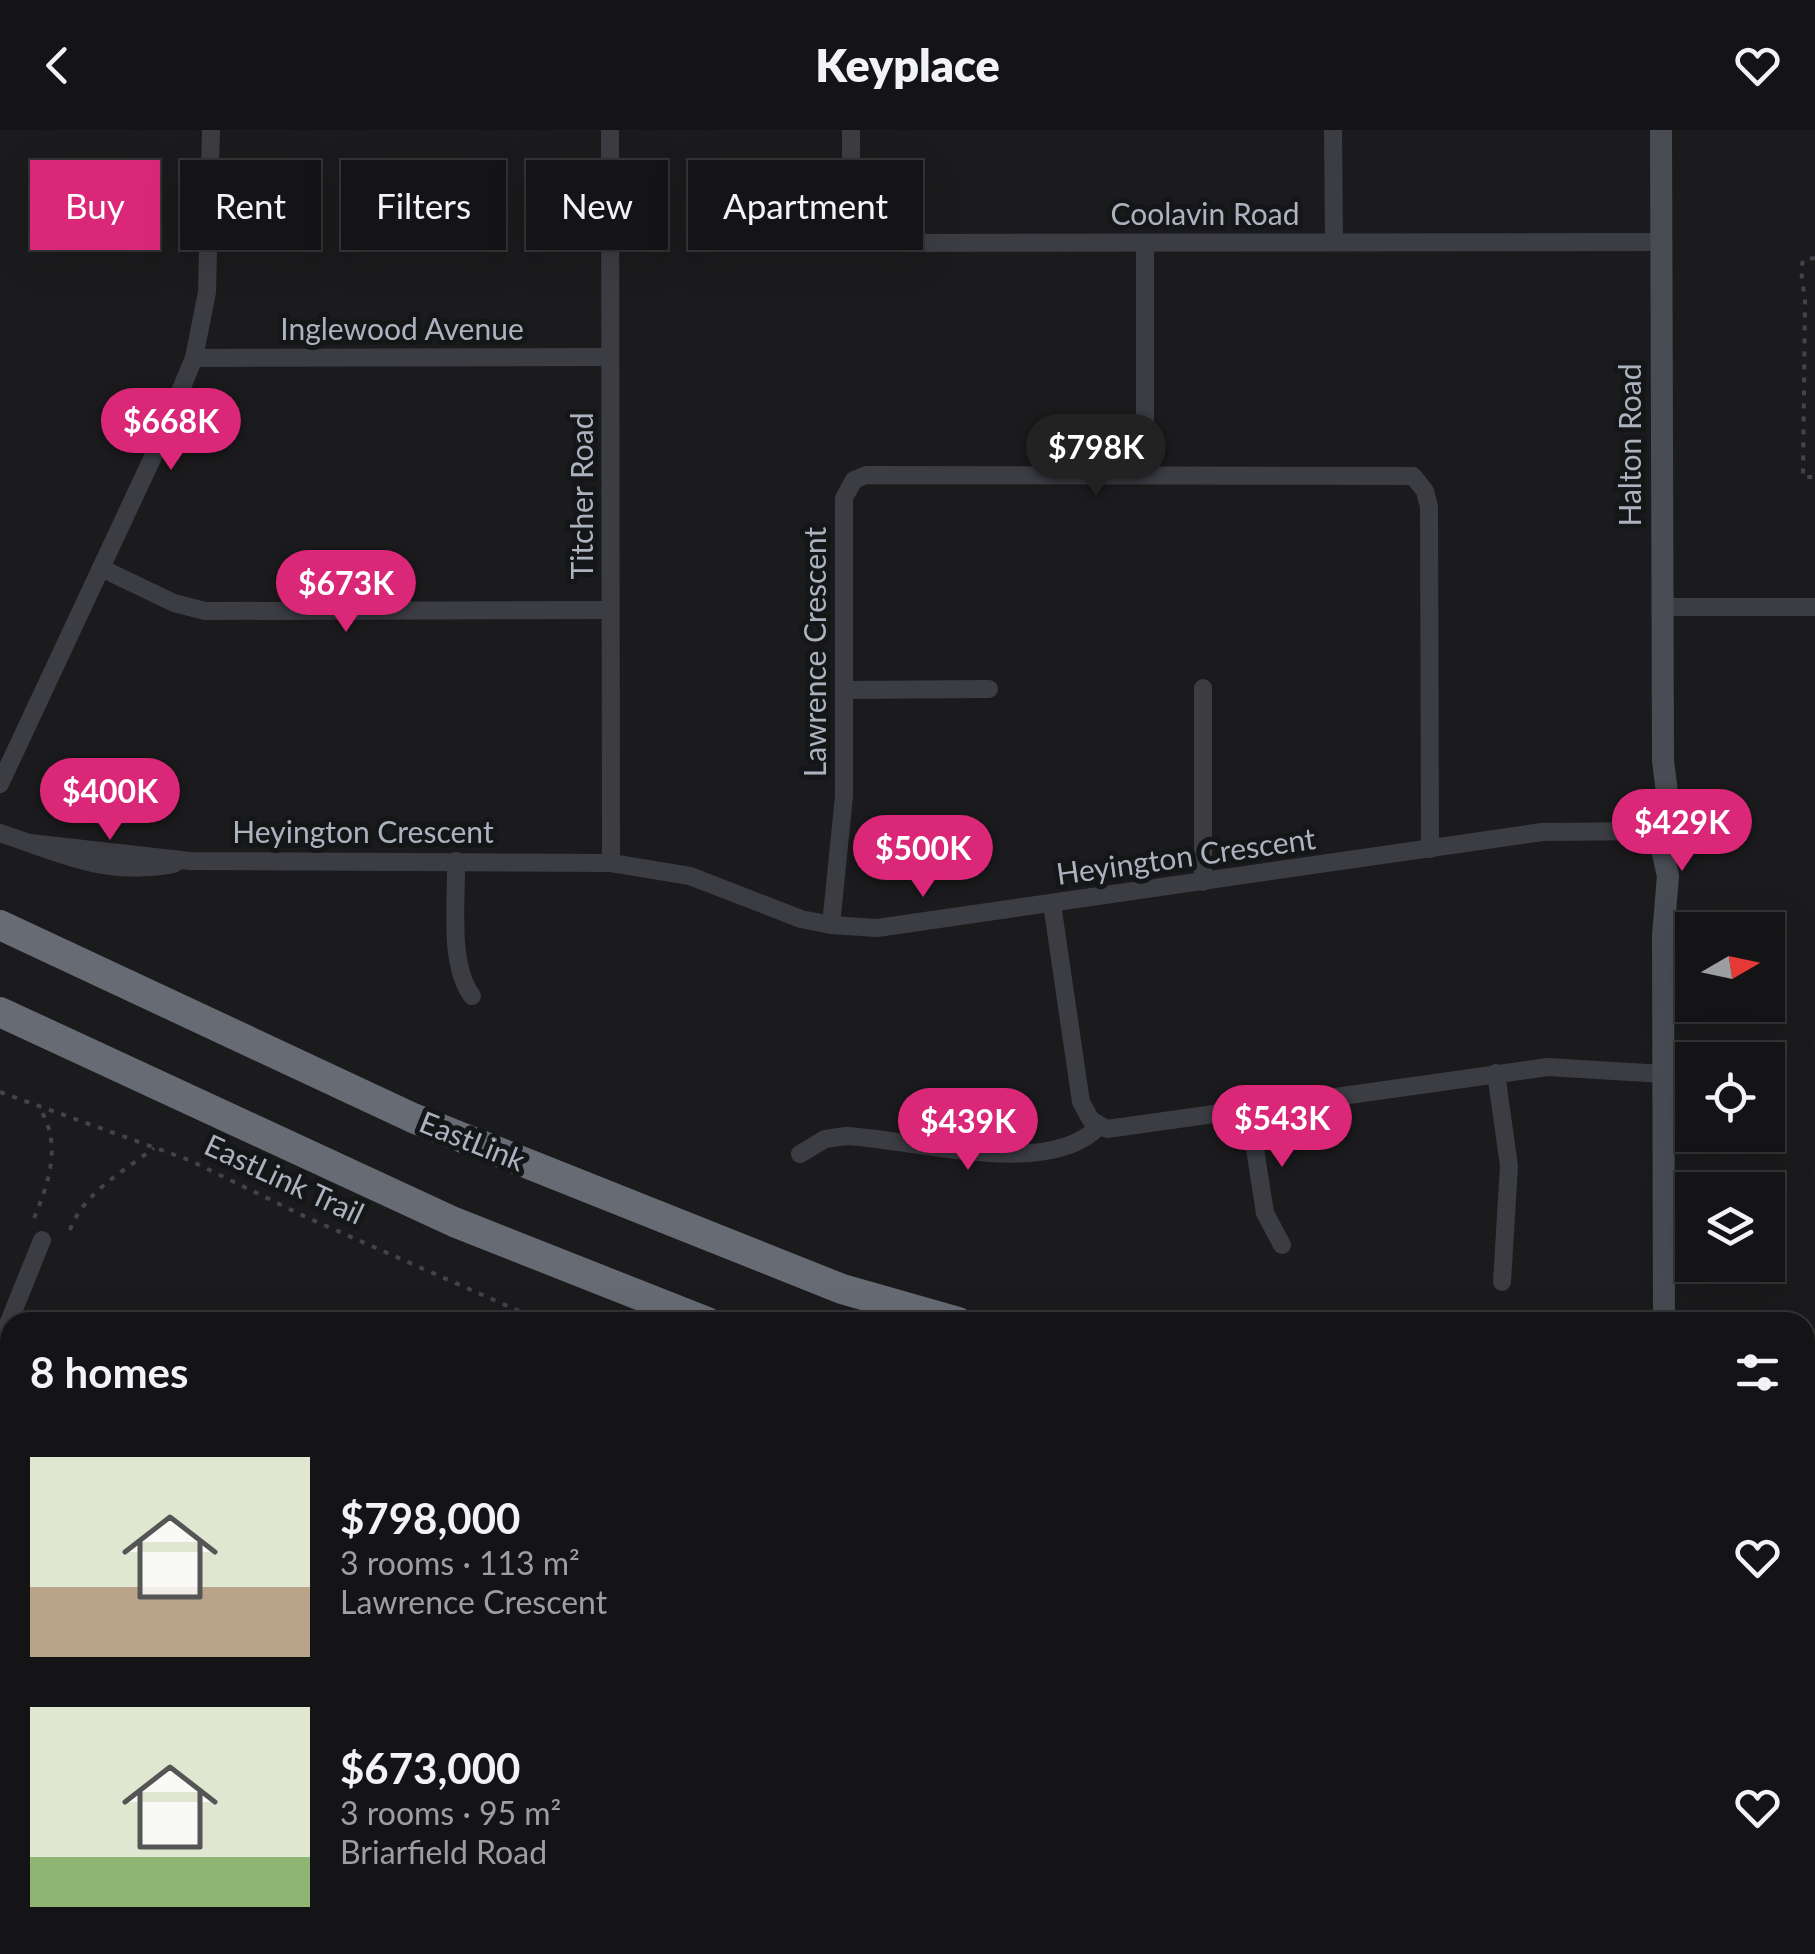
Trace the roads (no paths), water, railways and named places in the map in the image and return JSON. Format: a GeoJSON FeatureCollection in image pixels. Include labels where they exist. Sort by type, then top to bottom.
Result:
{"type":"FeatureCollection","features":[{"type":"Feature","properties":{"kind":"highway","name":"EastLink"},"geometry":{"type":"LineString","coordinates":[[0,925],[413,1118],[842,1289],[923,1312]]}},
{"type":"Feature","properties":{"kind":"highway"},"geometry":{"type":"LineString","coordinates":[[0,1012],[454,1222],[682,1312]]}},
{"type":"Feature","properties":{"kind":"main road","name":"Halton Road"},"geometry":{"type":"LineString","coordinates":[[1660,130],[1662,760],[1667,793],[1653,830],[1668,876],[1663,923],[1664,1312]]}},
{"type":"Feature","properties":{"kind":"street"},"geometry":{"type":"LineString","coordinates":[[0,784],[173,412],[194,358],[202,326],[209,258],[211,130]]}},
{"type":"Feature","properties":{"kind":"street","name":"Titcher Road"},"geometry":{"type":"LineString","coordinates":[[610,130],[611,863]]}},
{"type":"Feature","properties":{"kind":"street","name":"Coolavin Road"},"geometry":{"type":"LineString","coordinates":[[851,130],[851,221],[858,235],[868,242],[1661,242]]}},
{"type":"Feature","properties":{"kind":"street"},"geometry":{"type":"LineString","coordinates":[[1333,130],[1334,242]]}},
{"type":"Feature","properties":{"kind":"street"},"geometry":{"type":"LineString","coordinates":[[1145,475],[1146,243]]}},
{"type":"Feature","properties":{"kind":"street","name":"Inglewood Avenue"},"geometry":{"type":"LineString","coordinates":[[194,358],[610,358]]}},
{"type":"Feature","properties":{"kind":"street","name":"Lawrence Crescent"},"geometry":{"type":"LineString","coordinates":[[831,925],[844,796],[843,506],[845,492],[854,480],[866,476],[1400,474],[1418,479],[1430,507],[1430,849]]}},
{"type":"Feature","properties":{"kind":"street"},"geometry":{"type":"LineString","coordinates":[[101,568],[174,603],[205,611],[610,610]]}},
{"type":"Feature","properties":{"kind":"street"},"geometry":{"type":"LineString","coordinates":[[1662,606],[1815,607]]}},
{"type":"Feature","properties":{"kind":"street"},"geometry":{"type":"LineString","coordinates":[[844,690],[989,688]]}},
{"type":"Feature","properties":{"kind":"street"},"geometry":{"type":"LineString","coordinates":[[1203,688],[1203,882]]}},
{"type":"Feature","properties":{"kind":"street","name":"Heyington Crescent"},"geometry":{"type":"LineString","coordinates":[[0,832],[30,843],[190,861],[611,863],[690,876],[778,911],[831,925],[904,926],[1558,831],[1653,830]]}},
{"type":"Feature","properties":{"kind":"street"},"geometry":{"type":"LineString","coordinates":[[456,861],[458,960],[464,986],[472,996]]}},
{"type":"Feature","properties":{"kind":"street"},"geometry":{"type":"LineString","coordinates":[[1052,904],[1081,1102],[1085,1113],[1099,1126],[1115,1130],[1548,1066],[1663,1074]]}},
{"type":"Feature","properties":{"kind":"street"},"geometry":{"type":"LineString","coordinates":[[1496,1073],[1509,1166],[1502,1282]]}},
{"type":"Feature","properties":{"kind":"street"},"geometry":{"type":"LineString","coordinates":[[1249,1110],[1265,1213],[1282,1245]]}},
{"type":"Feature","properties":{"kind":"street"},"geometry":{"type":"LineString","coordinates":[[800,1154],[825,1139],[846,1136],[1033,1155],[1067,1147],[1091,1136],[1099,1126]]}},
{"type":"Feature","properties":{"kind":"street"},"geometry":{"type":"LineString","coordinates":[[13,1312],[42,1240]]}}]}
